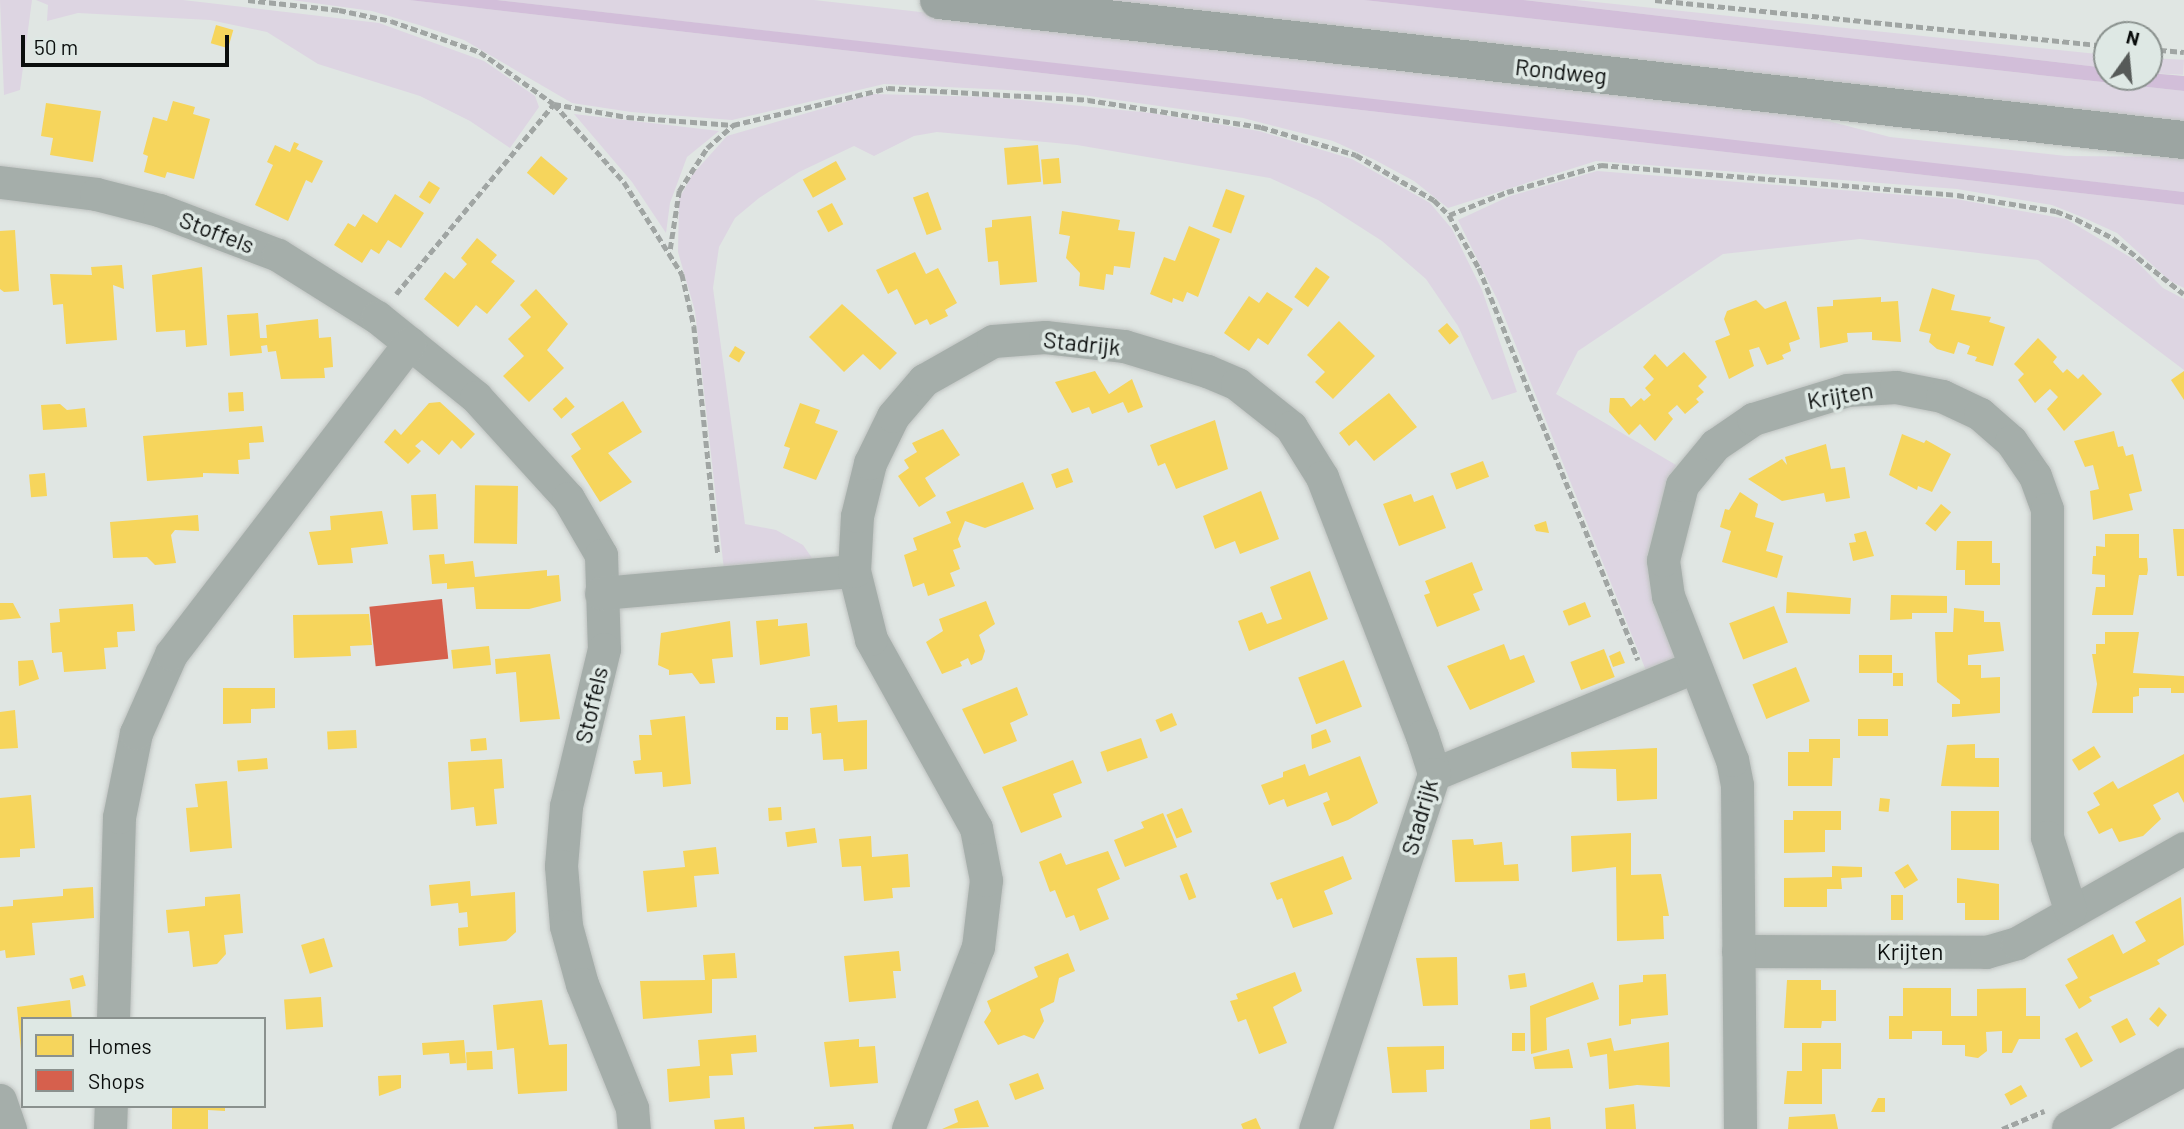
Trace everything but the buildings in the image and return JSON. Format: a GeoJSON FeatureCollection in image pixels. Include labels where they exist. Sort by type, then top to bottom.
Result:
{"type":"FeatureCollection","features":[{"type":"Feature","properties":{"kind":"main road","name":"Rondweg"},"geometry":{"type":"LineString","coordinates":[[939,0],[2184,140]]}},
{"type":"Feature","properties":{"kind":"street","name":"Stoffels"},"geometry":{"type":"LineString","coordinates":[[0,182],[96,194],[225,232],[278,255],[377,317],[475,397],[568,498],[601,555],[604,649],[566,806],[561,866],[566,926],[582,984],[632,1108],[634,1129]]}},
{"type":"Feature","properties":{"kind":"street","name":"Stadrijk"},"geometry":{"type":"LineString","coordinates":[[908,1129],[978,947],[986,880],[976,828],[871,639],[853,570],[860,502],[870,463],[893,415],[924,380],[993,341],[1045,337],[1124,346],[1207,371],[1237,384],[1291,427],[1322,477],[1434,774],[1315,1129]]}},
{"type":"Feature","properties":{"kind":"street"},"geometry":{"type":"LineString","coordinates":[[113,1017],[119,817],[136,733],[172,654],[410,343]]}},
{"type":"Feature","properties":{"kind":"street","name":"Krijten"},"geometry":{"type":"LineString","coordinates":[[1740,1129],[1737,785],[1732,760],[1693,667],[1668,596],[1663,560],[1682,485],[1715,445],[1753,419],[1847,390],[1896,387],[1942,396],[1980,414],[2011,441],[2035,476],[2047,509],[2047,837],[2070,909]]}},
{"type":"Feature","properties":{"kind":"street"},"geometry":{"type":"LineString","coordinates":[[601,593],[853,570]]}},
{"type":"Feature","properties":{"kind":"street"},"geometry":{"type":"LineString","coordinates":[[1434,774],[1693,667]]}},
{"type":"Feature","properties":{"kind":"street","name":"Krijten"},"geometry":{"type":"LineString","coordinates":[[1738,951],[1986,952],[2017,943],[2070,909],[2184,848]]}},
{"type":"Feature","properties":{"kind":"street"},"geometry":{"type":"LineString","coordinates":[[2071,1129],[2184,1067]]}},
{"type":"Feature","properties":{"kind":"street"},"geometry":{"type":"LineString","coordinates":[[0,1100],[10,1129]]}},
{"type":"Feature","properties":{"kind":"street"},"geometry":{"type":"LineString","coordinates":[[110,1129],[111,1108]]}},
{"type":"Feature","properties":{"kind":"path"},"geometry":{"type":"LineString","coordinates":[[248,0],[339,10],[455,42],[480,52],[554,104],[624,182],[670,250],[682,274],[694,326],[722,582]]}},
{"type":"Feature","properties":{"kind":"path"},"geometry":{"type":"LineString","coordinates":[[1655,0],[2093,45]]}},
{"type":"Feature","properties":{"kind":"path"},"geometry":{"type":"LineString","coordinates":[[2163,50],[2184,52]]}},
{"type":"Feature","properties":{"kind":"path"},"geometry":{"type":"LineString","coordinates":[[554,104],[626,117],[733,125],[888,88],[1087,100],[1313,139],[1407,182],[1449,215],[1479,268],[1647,685]]}},
{"type":"Feature","properties":{"kind":"path"},"geometry":{"type":"LineString","coordinates":[[377,317],[554,104]]}},
{"type":"Feature","properties":{"kind":"path"},"geometry":{"type":"LineString","coordinates":[[670,250],[679,191],[707,148],[733,125]]}},
{"type":"Feature","properties":{"kind":"path"},"geometry":{"type":"LineString","coordinates":[[1449,215],[1519,188],[1601,166],[1957,195],[2056,211],[2076,219],[2113,238],[2184,294]]}},
{"type":"Feature","properties":{"kind":"shaded area"},"geometry":{"type":"Polygon","coordinates":[[[0,0],[32,0],[20,90],[4,95],[0,0]]]}},
{"type":"Feature","properties":{"kind":"shaded area"},"geometry":{"type":"Polygon","coordinates":[[[36,0],[183,0],[379,23],[484,61],[535,96],[539,107],[510,148],[470,121],[420,96],[318,64],[267,32],[210,20],[78,13],[47,21],[48,5],[36,0]]]}},
{"type":"Feature","properties":{"kind":"shaded area"},"geometry":{"type":"Polygon","coordinates":[[[292,0],[409,0],[2184,205],[2184,288],[2170,281],[2117,233],[2082,217],[2052,205],[1957,189],[1596,161],[1448,208],[1414,181],[1333,141],[1243,118],[1068,93],[884,84],[732,120],[631,112],[572,103],[464,40],[419,25],[372,11],[292,0]]]}},
{"type":"Feature","properties":{"kind":"shaded area"},"geometry":{"type":"Polygon","coordinates":[[[409,0],[497,0],[1675,133],[2184,192],[2184,205],[409,0]]]}},
{"type":"Feature","properties":{"kind":"shaded area"},"geometry":{"type":"Polygon","coordinates":[[[497,0],[814,0],[1782,109],[1890,137],[2066,156],[2184,157],[2184,192],[497,0]]]}},
{"type":"Feature","properties":{"kind":"shaded area"},"geometry":{"type":"Polygon","coordinates":[[[1075,0],[1364,0],[2093,81],[2093,91],[2163,91],[2163,89],[2184,91],[2184,126],[1075,0]]]}},
{"type":"Feature","properties":{"kind":"shaded area"},"geometry":{"type":"Polygon","coordinates":[[[1364,0],[1523,0],[2093,66],[2093,81],[1364,0]]]}},
{"type":"Feature","properties":{"kind":"shaded area"},"geometry":{"type":"Polygon","coordinates":[[[1523,0],[1576,0],[2093,54],[2093,66],[1523,0]]]}},
{"type":"Feature","properties":{"kind":"shaded area"},"geometry":{"type":"Polygon","coordinates":[[[2163,59],[2184,60],[2183,75],[2163,74],[2163,59]]]}},
{"type":"Feature","properties":{"kind":"shaded area"},"geometry":{"type":"Polygon","coordinates":[[[2163,74],[2184,76],[2184,91],[2163,89],[2163,74]]]}},
{"type":"Feature","properties":{"kind":"shaded area"},"geometry":{"type":"Polygon","coordinates":[[[873,94],[990,97],[1151,113],[1259,131],[1352,159],[1430,203],[1452,229],[1482,290],[1517,392],[1492,400],[1458,326],[1426,279],[1382,241],[1318,200],[1270,178],[1077,145],[937,132],[914,136],[874,156],[854,146],[799,172],[759,198],[735,218],[719,247],[713,288],[745,524],[776,530],[803,545],[817,565],[724,570],[695,311],[678,252],[679,199],[692,175],[727,136],[873,94]]]}},
{"type":"Feature","properties":{"kind":"shaded area"},"geometry":{"type":"Polygon","coordinates":[[[574,114],[719,131],[687,157],[670,203],[666,233],[632,182],[574,114]]]}},
{"type":"Feature","properties":{"kind":"shaded area"},"geometry":{"type":"Polygon","coordinates":[[[1597,171],[1956,199],[2066,219],[2135,260],[2163,288],[2184,299],[2184,370],[2038,260],[1860,239],[1723,254],[1578,351],[1556,394],[1676,465],[1664,501],[1676,651],[1673,661],[1647,673],[1498,301],[1458,220],[1510,196],[1597,171]]]}}]}
